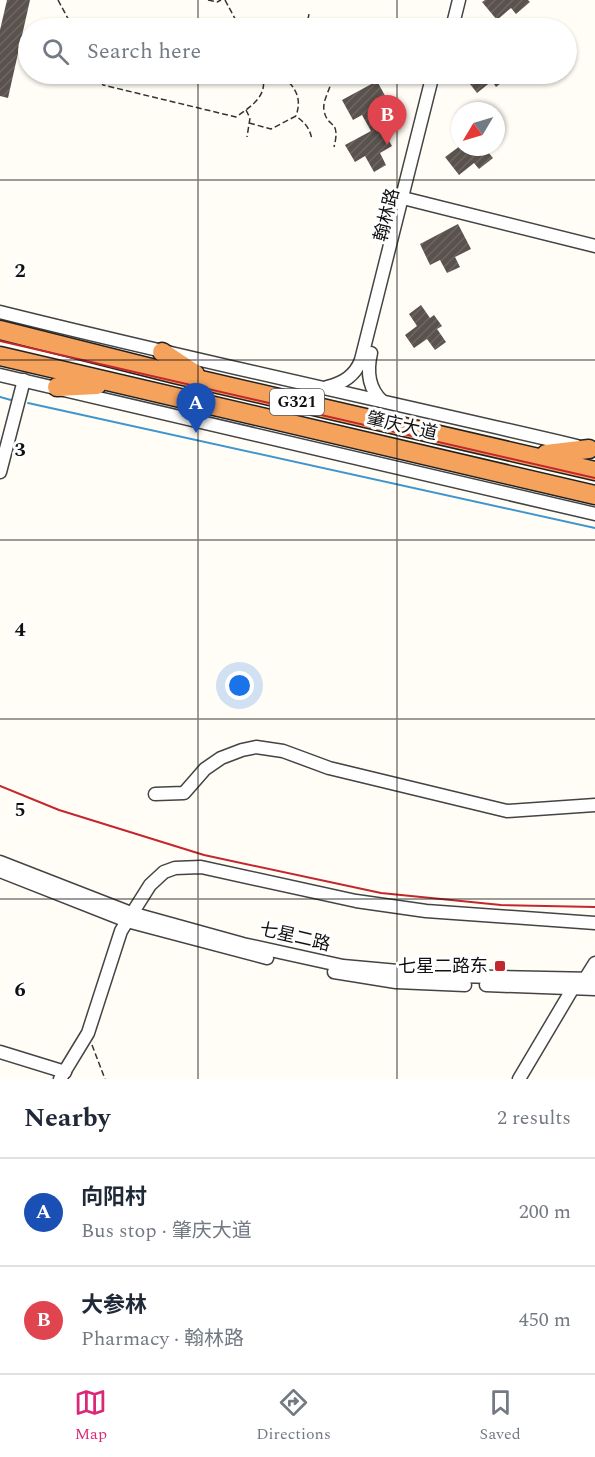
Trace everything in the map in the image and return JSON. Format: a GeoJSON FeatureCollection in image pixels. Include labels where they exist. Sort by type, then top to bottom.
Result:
{"type":"FeatureCollection","features":[{"type":"Feature","properties":{"kind":"highway","name":"肇庆大道"},"geometry":{"type":"LineString","coordinates":[[0,330],[206,381],[595,471]]}},
{"type":"Feature","properties":{"kind":"highway"},"geometry":{"type":"LineString","coordinates":[[162,352],[206,381]]}},
{"type":"Feature","properties":{"kind":"highway","name":"肇庆大道"},"geometry":{"type":"LineString","coordinates":[[0,356],[595,495]]}},
{"type":"Feature","properties":{"kind":"highway"},"geometry":{"type":"LineString","coordinates":[[57,387],[123,384]]}},
{"type":"Feature","properties":{"kind":"highway"},"geometry":{"type":"LineString","coordinates":[[531,456],[592,450]]}},
{"type":"Feature","properties":{"kind":"street"},"geometry":{"type":"LineString","coordinates":[[448,18],[452,0]]}},
{"type":"Feature","properties":{"kind":"street"},"geometry":{"type":"LineString","coordinates":[[454,18],[459,0]]}},
{"type":"Feature","properties":{"kind":"street","name":"翰林路"},"geometry":{"type":"LineString","coordinates":[[365,363],[432,84]]}},
{"type":"Feature","properties":{"kind":"street","name":"翰林路"},"geometry":{"type":"LineString","coordinates":[[406,199],[438,84]]}},
{"type":"Feature","properties":{"kind":"street"},"geometry":{"type":"LineString","coordinates":[[406,199],[595,246]]}},
{"type":"Feature","properties":{"kind":"street"},"geometry":{"type":"LineString","coordinates":[[0,312],[162,352],[592,450]]}},
{"type":"Feature","properties":{"kind":"street"},"geometry":{"type":"LineString","coordinates":[[326,388],[350,378],[365,363],[371,384],[382,401]]}},
{"type":"Feature","properties":{"kind":"street"},"geometry":{"type":"LineString","coordinates":[[0,375],[595,514]]}},
{"type":"Feature","properties":{"kind":"street"},"geometry":{"type":"LineString","coordinates":[[0,469],[24,380]]}},
{"type":"Feature","properties":{"kind":"street"},"geometry":{"type":"LineString","coordinates":[[155,794],[184,793],[205,769],[221,758],[256,747],[284,751],[329,768],[507,811],[595,805]]}},
{"type":"Feature","properties":{"kind":"street","name":"七星二路"},"geometry":{"type":"LineString","coordinates":[[0,862],[129,917],[343,966],[453,976],[590,979]]}},
{"type":"Feature","properties":{"kind":"street"},"geometry":{"type":"LineString","coordinates":[[0,1052],[63,1075],[88,1032],[111,959],[129,917],[156,878],[176,867],[201,867],[356,901],[426,911],[595,923]]}},
{"type":"Feature","properties":{"kind":"street","name":"七星二路"},"geometry":{"type":"LineString","coordinates":[[0,872],[129,917],[242,952],[356,976],[396,982],[595,988]]}},
{"type":"Feature","properties":{"kind":"street"},"geometry":{"type":"LineString","coordinates":[[590,979],[595,963]]}},
{"type":"Feature","properties":{"kind":"street"},"geometry":{"type":"LineString","coordinates":[[519,1079],[573,988]]}},
{"type":"Feature","properties":{"kind":"path"},"geometry":{"type":"LineString","coordinates":[[58,0],[68,18]]}},
{"type":"Feature","properties":{"kind":"path"},"geometry":{"type":"LineString","coordinates":[[208,0],[217,2],[223,0],[234,18]]}},
{"type":"Feature","properties":{"kind":"path"},"geometry":{"type":"LineString","coordinates":[[308,18],[309,14]]}},
{"type":"Feature","properties":{"kind":"path"},"geometry":{"type":"LineString","coordinates":[[102,84],[236,117],[261,97],[264,84]]}},
{"type":"Feature","properties":{"kind":"path"},"geometry":{"type":"LineString","coordinates":[[291,84],[299,98],[296,117]]}},
{"type":"Feature","properties":{"kind":"path"},"geometry":{"type":"LineString","coordinates":[[331,84],[325,99],[324,111],[337,134],[334,147]]}},
{"type":"Feature","properties":{"kind":"path"},"geometry":{"type":"LineString","coordinates":[[246,110],[250,118],[247,137]]}},
{"type":"Feature","properties":{"kind":"path"},"geometry":{"type":"LineString","coordinates":[[249,123],[271,129],[296,117]]}},
{"type":"Feature","properties":{"kind":"path"},"geometry":{"type":"LineString","coordinates":[[296,117],[303,121],[310,130],[312,140]]}},
{"type":"Feature","properties":{"kind":"path"},"geometry":{"type":"LineString","coordinates":[[88,1032],[105,1079]]}},
{"type":"Feature","properties":{"kind":"building"},"geometry":{"type":"Polygon","coordinates":[[[7,0],[30,0],[26,18],[18,18],[18,53],[8,98],[0,96],[0,30],[7,0]]]}},
{"type":"Feature","properties":{"kind":"building"},"geometry":{"type":"Polygon","coordinates":[[[485,0],[528,0],[530,2],[516,14],[511,8],[499,18],[495,18],[482,2],[485,0]]]}},
{"type":"Feature","properties":{"kind":"building"},"geometry":{"type":"Polygon","coordinates":[[[371,84],[379,84],[389,103],[373,112],[392,146],[380,153],[386,165],[374,172],[365,156],[355,162],[345,145],[371,131],[362,115],[353,120],[342,100],[371,84]]]}},
{"type":"Feature","properties":{"kind":"building"},"geometry":{"type":"Polygon","coordinates":[[[470,84],[488,84],[477,93],[470,84]]]}},
{"type":"Feature","properties":{"kind":"building"},"geometry":{"type":"Polygon","coordinates":[[[451,153],[451,156],[491,156],[493,158],[479,169],[474,163],[459,175],[445,157],[451,153]]]}},
{"type":"Feature","properties":{"kind":"building"},"geometry":{"type":"Polygon","coordinates":[[[458,224],[471,249],[455,257],[460,267],[447,273],[440,260],[430,265],[420,244],[458,224]]]}},
{"type":"Feature","properties":{"kind":"building"},"geometry":{"type":"Polygon","coordinates":[[[421,305],[430,318],[434,315],[442,326],[437,329],[446,342],[435,350],[427,339],[414,348],[405,335],[417,326],[409,314],[421,305]]]}},
{"type":"Feature","properties":{"kind":"waterway"},"geometry":{"type":"LineString","coordinates":[[0,397],[11,400]]}},
{"type":"Feature","properties":{"kind":"waterway"},"geometry":{"type":"LineString","coordinates":[[28,403],[595,528]]}},
{"type":"Feature","properties":{"kind":"railway"},"geometry":{"type":"LineString","coordinates":[[0,341],[595,478]]}},
{"type":"Feature","properties":{"kind":"railway"},"geometry":{"type":"LineString","coordinates":[[0,786],[59,810],[204,855],[381,893],[501,905],[595,907]]}},
{"type":"Feature","properties":{"kind":"place","name":"大参林"},"geometry":{"type":"Point","coordinates":[387,145]}},
{"type":"Feature","properties":{"kind":"place","name":"向阳村"},"geometry":{"type":"Point","coordinates":[196,433]}},
{"type":"Feature","properties":{"kind":"place","name":"七星二路东"},"geometry":{"type":"Point","coordinates":[500,966]}}]}
